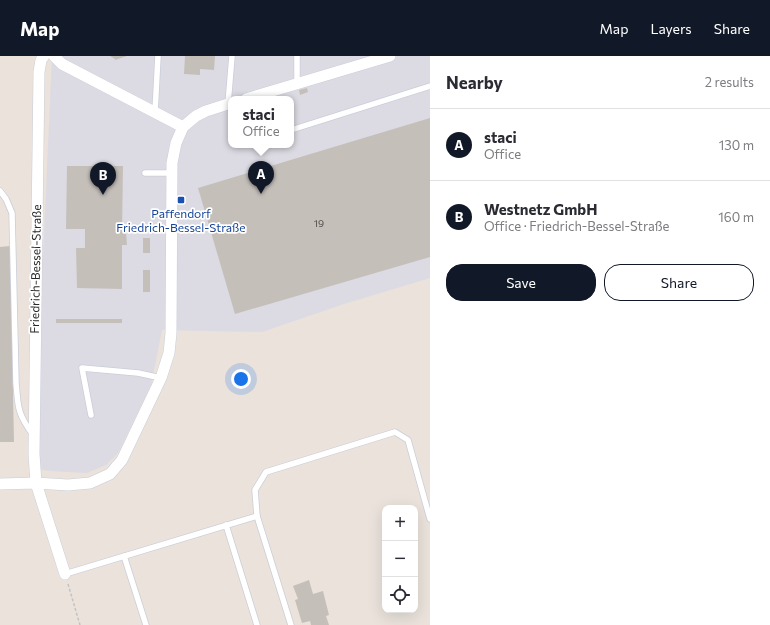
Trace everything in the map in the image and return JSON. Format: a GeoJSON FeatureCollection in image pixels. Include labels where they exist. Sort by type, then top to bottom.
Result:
{"type":"FeatureCollection","features":[{"type":"Feature","properties":{"kind":"street","name":"Friedrich-Bessel-Straße"},"geometry":{"type":"LineString","coordinates":[[44,56],[41,60],[38,72],[34,454],[36,484],[65,574]]}},
{"type":"Feature","properties":{"kind":"street"},"geometry":{"type":"LineString","coordinates":[[54,56],[62,64],[184,127]]}},
{"type":"Feature","properties":{"kind":"street"},"geometry":{"type":"LineString","coordinates":[[256,96],[390,56]]}},
{"type":"Feature","properties":{"kind":"street"},"geometry":{"type":"LineString","coordinates":[[0,484],[68,485],[90,483],[110,474],[122,460],[161,378],[169,354],[171,333],[172,163],[176,143],[184,127],[196,116],[206,111],[228,105]]}},
{"type":"Feature","properties":{"kind":"lane"},"geometry":{"type":"LineString","coordinates":[[155,112],[158,56]]}},
{"type":"Feature","properties":{"kind":"lane"},"geometry":{"type":"LineString","coordinates":[[230,96],[232,56]]}},
{"type":"Feature","properties":{"kind":"lane"},"geometry":{"type":"LineString","coordinates":[[297,56],[298,84]]}},
{"type":"Feature","properties":{"kind":"lane"},"geometry":{"type":"LineString","coordinates":[[294,129],[430,86]]}},
{"type":"Feature","properties":{"kind":"lane"},"geometry":{"type":"LineString","coordinates":[[145,173],[172,173]]}},
{"type":"Feature","properties":{"kind":"lane"},"geometry":{"type":"LineString","coordinates":[[0,191],[6,199],[12,213],[16,383],[18,401],[25,423],[34,437]]}},
{"type":"Feature","properties":{"kind":"lane"},"geometry":{"type":"LineString","coordinates":[[91,415],[82,368],[138,373],[161,378]]}},
{"type":"Feature","properties":{"kind":"lane"},"geometry":{"type":"LineString","coordinates":[[292,625],[257,516],[255,490],[266,472],[395,432],[408,440],[430,519]]}},
{"type":"Feature","properties":{"kind":"lane"},"geometry":{"type":"LineString","coordinates":[[65,574],[257,516]]}},
{"type":"Feature","properties":{"kind":"lane"},"geometry":{"type":"LineString","coordinates":[[226,525],[257,625]]}},
{"type":"Feature","properties":{"kind":"lane"},"geometry":{"type":"LineString","coordinates":[[124,556],[146,625]]}},
{"type":"Feature","properties":{"kind":"path"},"geometry":{"type":"LineString","coordinates":[[65,574],[80,625]]}},
{"type":"Feature","properties":{"kind":"shaded area"},"geometry":{"type":"Polygon","coordinates":[[[52,56],[430,56],[430,278],[344,304],[262,332],[162,330],[151,385],[118,453],[106,465],[87,473],[36,469],[40,325],[52,56]]]}},
{"type":"Feature","properties":{"kind":"building"},"geometry":{"type":"Polygon","coordinates":[[[110,56],[127,56],[115,60],[110,56]]]}},
{"type":"Feature","properties":{"kind":"building"},"geometry":{"type":"Polygon","coordinates":[[[185,56],[215,56],[214,70],[200,69],[200,75],[184,74],[185,56]]]}},
{"type":"Feature","properties":{"kind":"building"},"geometry":{"type":"Polygon","coordinates":[[[307,88],[308,92],[300,95],[299,90],[307,88]]]}},
{"type":"Feature","properties":{"kind":"building"},"geometry":{"type":"Polygon","coordinates":[[[430,118],[430,257],[235,314],[198,188],[430,118]]]}},
{"type":"Feature","properties":{"kind":"building"},"geometry":{"type":"Polygon","coordinates":[[[67,166],[123,166],[122,232],[126,233],[127,245],[122,245],[122,289],[77,288],[76,248],[85,248],[85,229],[66,229],[67,166]]]}},
{"type":"Feature","properties":{"kind":"building"},"geometry":{"type":"Polygon","coordinates":[[[143,238],[150,238],[150,253],[143,253],[143,238]]]}},
{"type":"Feature","properties":{"kind":"building"},"geometry":{"type":"Polygon","coordinates":[[[10,246],[14,442],[0,442],[0,247],[10,246]]]}},
{"type":"Feature","properties":{"kind":"building"},"geometry":{"type":"Polygon","coordinates":[[[143,270],[150,270],[150,292],[143,292],[143,270]]]}},
{"type":"Feature","properties":{"kind":"building"},"geometry":{"type":"Polygon","coordinates":[[[56,319],[122,319],[122,323],[56,323],[56,319]]]}},
{"type":"Feature","properties":{"kind":"building"},"geometry":{"type":"Polygon","coordinates":[[[309,580],[313,594],[323,591],[329,615],[326,616],[329,625],[311,625],[310,621],[302,623],[295,600],[298,599],[293,586],[309,580]]]}},
{"type":"Feature","properties":{"kind":"place","name":"staci"},"geometry":{"type":"Point","coordinates":[261,194]}},
{"type":"Feature","properties":{"kind":"place","name":"Westnetz GmbH"},"geometry":{"type":"Point","coordinates":[103,195]}},
{"type":"Feature","properties":{"kind":"place","name":"Paffendorf Friedrich-Bessel-Straße"},"geometry":{"type":"Point","coordinates":[181,200]}}]}
